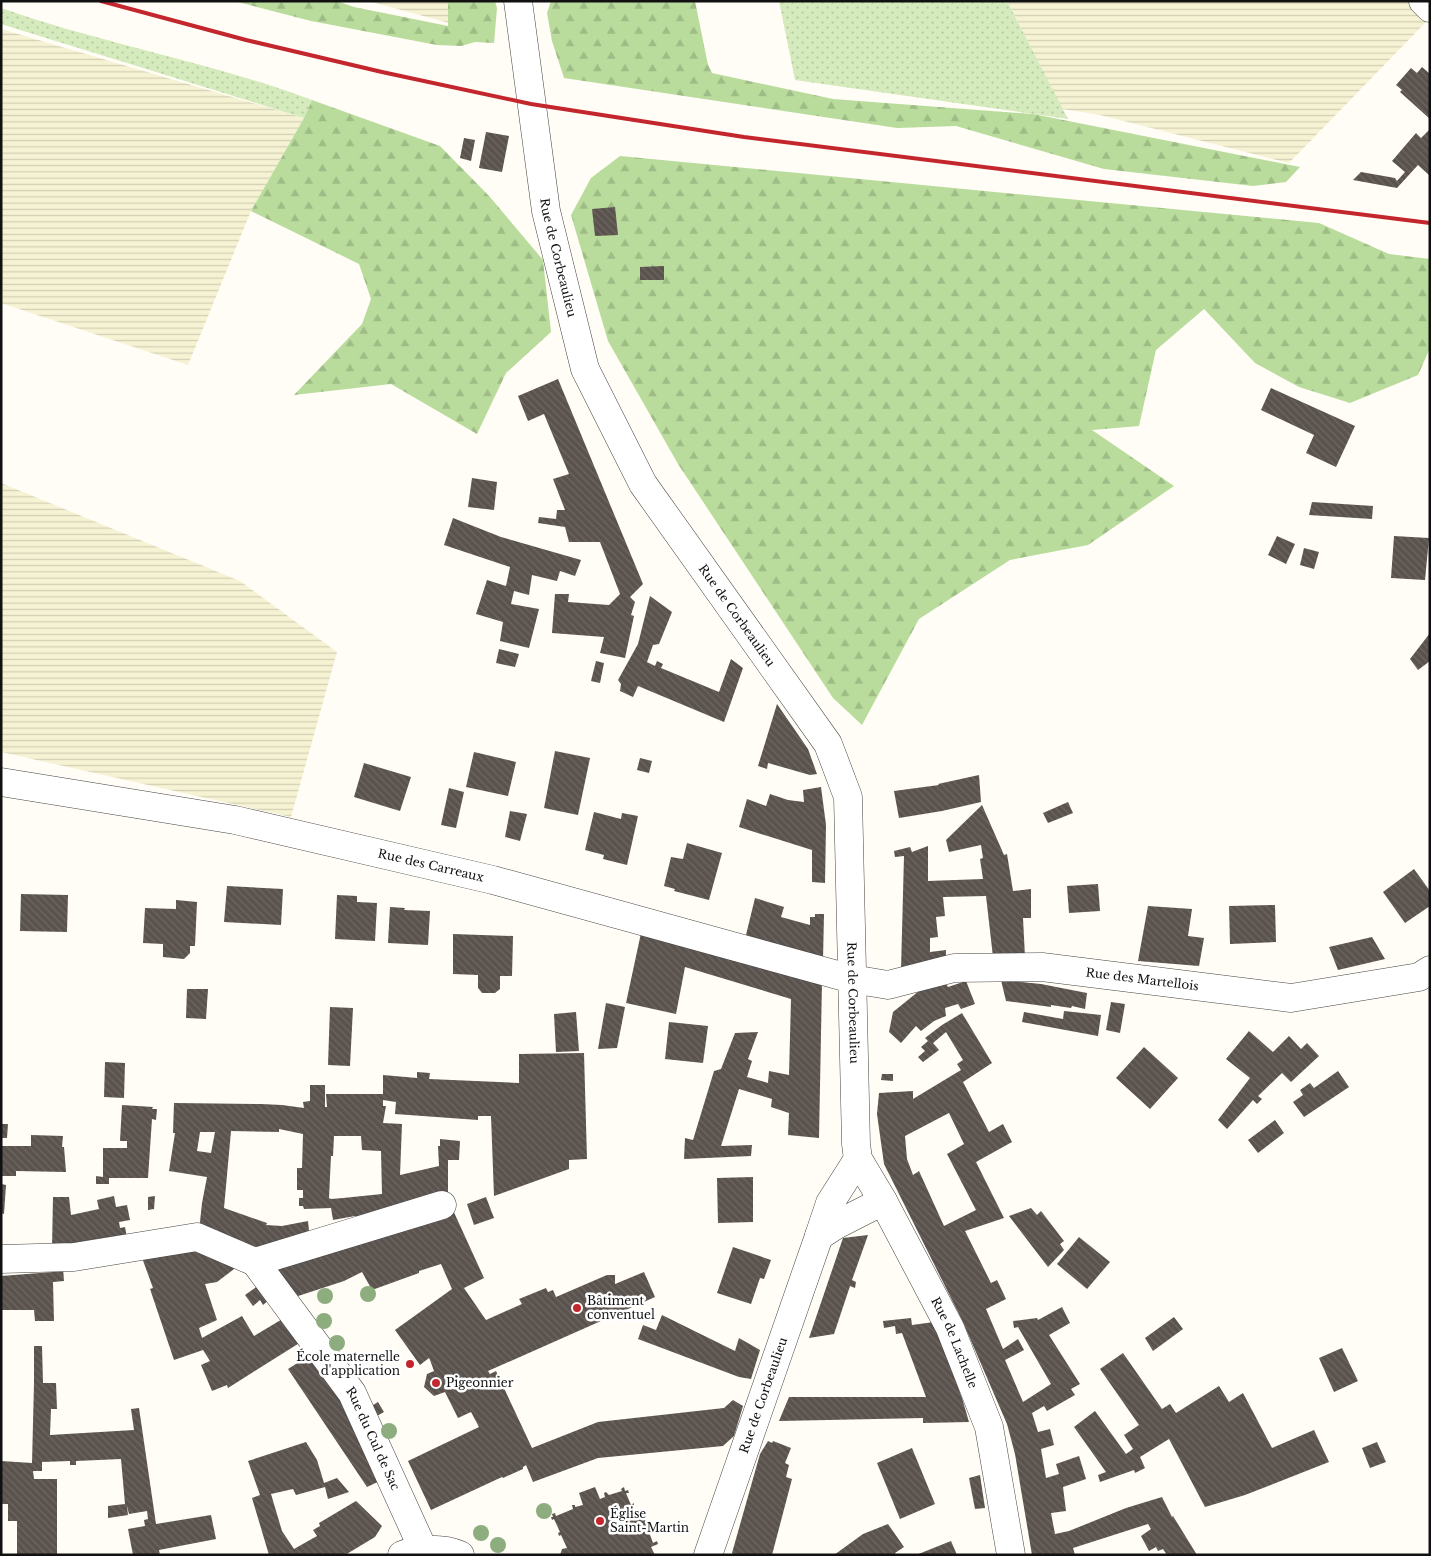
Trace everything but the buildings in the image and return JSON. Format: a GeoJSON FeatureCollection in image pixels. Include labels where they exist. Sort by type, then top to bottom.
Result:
{"type":"FeatureCollection","features":[{"type":"Feature","properties":{"kind":"street","name":"Rue de Corbeaulieu"},"geometry":{"type":"LineString","coordinates":[[518,1],[546,210],[585,368],[644,484],[828,744],[848,797],[857,1152],[830,1203],[708,1555]]}},
{"type":"Feature","properties":{"kind":"street"},"geometry":{"type":"LineString","coordinates":[[1423,1],[1430,8]]}},
{"type":"Feature","properties":{"kind":"street","name":"Rue des Carreaux"},"geometry":{"type":"LineString","coordinates":[[1,782],[264,826],[493,880],[852,979]]}},
{"type":"Feature","properties":{"kind":"street","name":"Rue des Martellois"},"geometry":{"type":"LineString","coordinates":[[852,979],[888,985],[954,968],[1042,967],[1291,998],[1419,977],[1430,970]]}},
{"type":"Feature","properties":{"kind":"street","name":"Rue de Lachelle"},"geometry":{"type":"LineString","coordinates":[[857,1152],[950,1328],[989,1427],[1011,1555]]}},
{"type":"Feature","properties":{"kind":"street"},"geometry":{"type":"LineString","coordinates":[[819,1236],[882,1201]]}},
{"type":"Feature","properties":{"kind":"street"},"geometry":{"type":"LineString","coordinates":[[1,1259],[74,1257],[197,1237],[255,1262],[442,1205]]}},
{"type":"Feature","properties":{"kind":"street","name":"Rue du Cul de Sac"},"geometry":{"type":"LineString","coordinates":[[255,1262],[352,1393],[412,1552]]}},
{"type":"Feature","properties":{"kind":"street"},"geometry":{"type":"LineString","coordinates":[[412,1552],[454,1552],[460,1555]]}},
{"type":"Feature","properties":{"kind":"shaded area"},"geometry":{"type":"Polygon","coordinates":[[[368,1],[448,1],[449,23],[368,1]]]}},
{"type":"Feature","properties":{"kind":"shaded area"},"geometry":{"type":"Polygon","coordinates":[[[1007,1],[1420,1],[1427,21],[1289,163],[1100,115],[1062,109],[1007,1]]]}},
{"type":"Feature","properties":{"kind":"shaded area"},"geometry":{"type":"Polygon","coordinates":[[[1,29],[304,118],[251,211],[188,365],[1,303],[1,29]]]}},
{"type":"Feature","properties":{"kind":"shaded area"},"geometry":{"type":"Polygon","coordinates":[[[1,483],[240,581],[337,652],[291,817],[1,752],[1,483]]]}},
{"type":"Feature","properties":{"kind":"green space"},"geometry":{"type":"Polygon","coordinates":[[[234,1],[337,1],[354,7],[448,26],[448,1],[495,1],[497,8],[494,43],[475,42],[461,46],[437,45],[311,21],[234,1]]]}},
{"type":"Feature","properties":{"kind":"green space"},"geometry":{"type":"Polygon","coordinates":[[[551,1],[695,1],[708,65],[712,73],[833,99],[1033,114],[1300,167],[1286,182],[1253,186],[1104,169],[956,126],[897,128],[564,78],[552,41],[547,13],[551,1]]]}},
{"type":"Feature","properties":{"kind":"green space"},"geometry":{"type":"Polygon","coordinates":[[[779,1],[1007,1],[1068,119],[795,80],[779,1]]]}},
{"type":"Feature","properties":{"kind":"green space"},"geometry":{"type":"Polygon","coordinates":[[[1,8],[78,32],[235,75],[312,100],[304,118],[1,24],[1,8]]]}},
{"type":"Feature","properties":{"kind":"green space"},"geometry":{"type":"Polygon","coordinates":[[[312,100],[440,146],[490,197],[543,260],[551,332],[506,373],[477,434],[391,384],[294,395],[362,324],[371,299],[359,264],[251,211],[304,118],[312,100]]]}},
{"type":"Feature","properties":{"kind":"green space"},"geometry":{"type":"Polygon","coordinates":[[[620,156],[1319,223],[1389,254],[1430,259],[1430,348],[1418,375],[1350,403],[1299,387],[1255,363],[1204,309],[1156,350],[1139,426],[1092,430],[1174,486],[1088,545],[1010,560],[919,619],[862,725],[833,698],[678,464],[608,341],[571,215],[591,178],[620,156]]]}},
{"type":"Feature","properties":{"kind":"railway"},"geometry":{"type":"LineString","coordinates":[[101,1],[246,40],[531,104],[744,137],[1430,223]]}},
{"type":"Feature","properties":{"kind":"place","name":"Bâtiment conventuel"},"geometry":{"type":"Point","coordinates":[577,1308]}},
{"type":"Feature","properties":{"kind":"place","name":"École maternelle d'application"},"geometry":{"type":"Point","coordinates":[410,1364]}},
{"type":"Feature","properties":{"kind":"place","name":"Pigeonnier"},"geometry":{"type":"Point","coordinates":[436,1383]}},
{"type":"Feature","properties":{"kind":"place","name":"Église Saint-Martin"},"geometry":{"type":"Point","coordinates":[600,1521]}}]}
